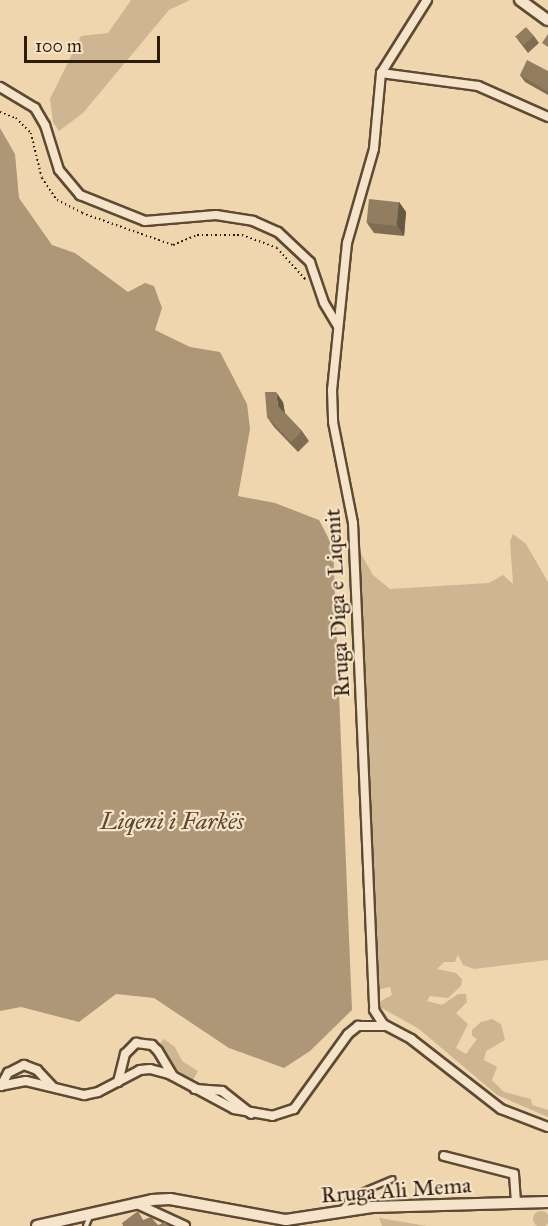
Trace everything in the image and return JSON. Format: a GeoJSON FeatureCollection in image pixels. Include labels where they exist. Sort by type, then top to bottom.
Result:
{"type":"FeatureCollection","features":[{"type":"Feature","properties":{"kind":"street","name":"Rruga Diga e Liqenit"},"geometry":{"type":"LineString","coordinates":[[388,1027],[379,1021],[374,1010],[353,523],[332,406],[347,243],[374,149],[381,74],[427,0]]}},
{"type":"Feature","properties":{"kind":"street"},"geometry":{"type":"LineString","coordinates":[[520,0],[548,20]]}},
{"type":"Feature","properties":{"kind":"street"},"geometry":{"type":"LineString","coordinates":[[381,74],[478,86],[548,117]]}},
{"type":"Feature","properties":{"kind":"street"},"geometry":{"type":"LineString","coordinates":[[0,87],[34,108],[45,125],[59,170],[80,195],[145,221],[216,215],[253,221],[278,232],[310,262],[324,303],[333,323],[338,326]]}},
{"type":"Feature","properties":{"kind":"street"},"geometry":{"type":"LineString","coordinates":[[1,1086],[16,1080],[84,1095],[118,1082],[140,1070],[173,1076],[195,1089],[222,1091],[251,1114],[272,1116],[289,1113],[307,1095],[348,1034],[365,1025],[388,1027],[411,1039],[501,1109],[548,1127]]}},
{"type":"Feature","properties":{"kind":"street"},"geometry":{"type":"LineString","coordinates":[[118,1082],[125,1054],[136,1043],[152,1045],[166,1061],[173,1076]]}},
{"type":"Feature","properties":{"kind":"street"},"geometry":{"type":"LineString","coordinates":[[1,1086],[9,1073],[24,1065],[37,1070],[53,1088]]}},
{"type":"Feature","properties":{"kind":"street"},"geometry":{"type":"LineString","coordinates":[[444,1156],[514,1174],[516,1200]]}},
{"type":"Feature","properties":{"kind":"street","name":"Rruga Ali Mema"},"geometry":{"type":"LineString","coordinates":[[37,1226],[134,1202],[170,1199],[274,1220],[341,1212],[516,1200],[548,1202]]}},
{"type":"Feature","properties":{"kind":"street"},"geometry":{"type":"LineString","coordinates":[[134,1202],[185,1226]]}},
{"type":"Feature","properties":{"kind":"lane"},"geometry":{"type":"LineString","coordinates":[[341,1212],[352,1196],[393,1179]]}},
{"type":"Feature","properties":{"kind":"lane"},"geometry":{"type":"LineString","coordinates":[[86,1226],[90,1214]]}},
{"type":"Feature","properties":{"kind":"shaded area"},"geometry":{"type":"Polygon","coordinates":[[[131,0],[190,0],[169,10],[83,113],[59,131],[53,122],[50,99],[81,36],[108,33],[131,0]]]}},
{"type":"Feature","properties":{"kind":"shaded area"},"geometry":{"type":"Polygon","coordinates":[[[513,534],[526,544],[548,582],[548,960],[474,969],[463,965],[458,955],[455,962],[444,962],[437,969],[456,973],[462,979],[461,986],[448,998],[430,996],[427,1001],[442,1005],[458,994],[466,994],[467,1002],[456,1013],[468,1024],[456,1048],[466,1054],[477,1039],[472,1036],[472,1030],[481,1022],[492,1019],[501,1024],[505,1040],[486,1051],[484,1060],[497,1067],[492,1080],[504,1092],[531,1099],[532,1105],[548,1110],[548,1117],[497,1095],[419,1029],[380,1007],[379,1002],[392,995],[390,987],[377,990],[357,547],[373,575],[390,589],[489,583],[503,575],[513,584],[510,541],[513,534]]]}},
{"type":"Feature","properties":{"kind":"shaded area"},"geometry":{"type":"Polygon","coordinates":[[[164,1039],[175,1047],[182,1061],[198,1071],[193,1080],[179,1072],[160,1043],[164,1039]]]}},
{"type":"Feature","properties":{"kind":"shaded area"},"geometry":{"type":"Polygon","coordinates":[[[538,1211],[544,1211],[549,1219],[547,1225],[538,1227],[533,1222],[533,1216],[538,1211]]]}},
{"type":"Feature","properties":{"kind":"shaded area"},"geometry":{"type":"Polygon","coordinates":[[[379,1218],[427,1226],[382,1226],[379,1218]]]}},
{"type":"Feature","properties":{"kind":"water","name":"Liqeni i Farkës"},"geometry":{"type":"Polygon","coordinates":[[[0,128],[15,154],[19,198],[52,245],[75,253],[128,292],[145,283],[154,286],[162,308],[155,330],[190,347],[220,352],[247,404],[250,429],[238,496],[275,503],[319,520],[333,547],[352,1010],[310,1051],[284,1068],[229,1048],[154,998],[116,994],[79,1022],[21,1007],[0,1011],[0,128]]]}},
{"type":"Feature","properties":{"kind":"building"},"geometry":{"type":"Polygon","coordinates":[[[526,27],[534,36],[524,45],[516,36],[526,27]]]}},
{"type":"Feature","properties":{"kind":"building"},"geometry":{"type":"Polygon","coordinates":[[[548,34],[548,47],[542,43],[548,34]]]}},
{"type":"Feature","properties":{"kind":"building"},"geometry":{"type":"Polygon","coordinates":[[[527,60],[548,71],[547,91],[520,75],[527,60]]]}},
{"type":"Feature","properties":{"kind":"building"},"geometry":{"type":"Polygon","coordinates":[[[369,199],[399,202],[396,226],[366,223],[369,199]]]}},
{"type":"Feature","properties":{"kind":"building"},"geometry":{"type":"Polygon","coordinates":[[[265,392],[276,392],[278,406],[302,431],[291,442],[267,417],[265,392]]]}},
{"type":"Feature","properties":{"kind":"building"},"geometry":{"type":"Polygon","coordinates":[[[138,1211],[143,1220],[151,1217],[158,1225],[165,1222],[168,1226],[123,1226],[122,1223],[138,1211]]]}}]}
